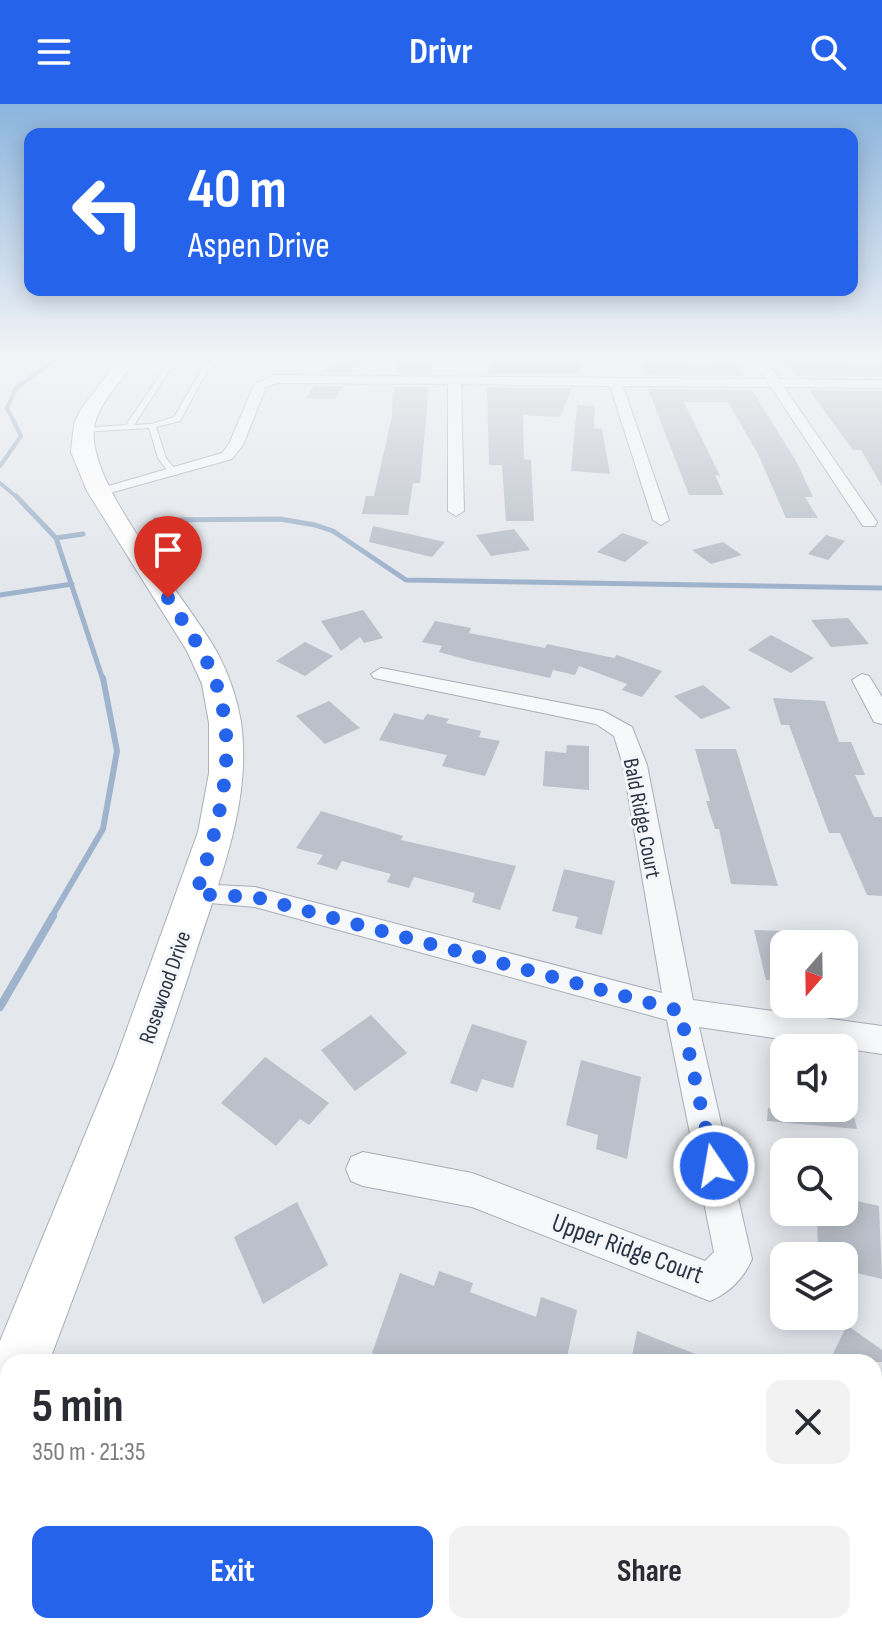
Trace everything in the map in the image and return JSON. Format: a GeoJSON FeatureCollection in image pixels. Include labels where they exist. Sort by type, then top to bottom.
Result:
{"type":"FeatureCollection","features":[{"type":"Feature","properties":{"kind":"main road","name":"Rosewood Drive"},"geometry":{"type":"LineString","coordinates":[[23,1354],[138,1062],[216,832],[226,773],[225,723],[217,684],[202,651],[99,491],[82,452],[84,430]]}},
{"type":"Feature","properties":{"kind":"street"},"geometry":{"type":"LineString","coordinates":[[99,491],[174,473],[227,456],[243,429]]}},
{"type":"Feature","properties":{"kind":"street"},"geometry":{"type":"LineString","coordinates":[[455,429],[456,511]]}},
{"type":"Feature","properties":{"kind":"street"},"geometry":{"type":"LineString","coordinates":[[631,429],[661,520]]}},
{"type":"Feature","properties":{"kind":"street"},"geometry":{"type":"LineString","coordinates":[[806,429],[869,522]]}},
{"type":"Feature","properties":{"kind":"street","name":"Bald Ridge Court"},"geometry":{"type":"LineString","coordinates":[[381,674],[603,718],[624,732],[635,765],[680,1011]]}},
{"type":"Feature","properties":{"kind":"street"},"geometry":{"type":"LineString","coordinates":[[862,680],[882,717]]}},
{"type":"Feature","properties":{"kind":"street"},"geometry":{"type":"LineString","coordinates":[[196,894],[255,897],[680,1011],[882,1040]]}},
{"type":"Feature","properties":{"kind":"street","name":"Upper Ridge Court"},"geometry":{"type":"LineString","coordinates":[[363,1169],[472,1190],[710,1282],[734,1259],[680,1011]]}},
{"type":"Feature","properties":{"kind":"lane"},"geometry":{"type":"LineString","coordinates":[[84,430],[93,429]]}},
{"type":"Feature","properties":{"kind":"lane"},"geometry":{"type":"LineString","coordinates":[[153,429],[162,458],[174,473]]}},
{"type":"Feature","properties":{"kind":"building"},"geometry":{"type":"Polygon","coordinates":[[[389,429],[425,429],[420,483],[413,483],[408,515],[362,514],[366,496],[374,496],[389,429]]]}},
{"type":"Feature","properties":{"kind":"building"},"geometry":{"type":"Polygon","coordinates":[[[488,429],[523,429],[524,459],[531,460],[534,521],[506,521],[502,465],[489,465],[488,429]]]}},
{"type":"Feature","properties":{"kind":"building"},"geometry":{"type":"Polygon","coordinates":[[[575,429],[602,429],[610,474],[571,471],[575,429]]]}},
{"type":"Feature","properties":{"kind":"building"},"geometry":{"type":"Polygon","coordinates":[[[664,429],[697,429],[720,476],[715,475],[724,495],[689,495],[664,429]]]}},
{"type":"Feature","properties":{"kind":"building"},"geometry":{"type":"Polygon","coordinates":[[[744,429],[776,429],[813,497],[805,497],[818,518],[786,518],[744,429]]]}},
{"type":"Feature","properties":{"kind":"building"},"geometry":{"type":"Polygon","coordinates":[[[838,429],[882,429],[882,486],[861,450],[853,450],[838,429]]]}},
{"type":"Feature","properties":{"kind":"building"},"geometry":{"type":"Polygon","coordinates":[[[373,526],[445,542],[432,557],[369,542],[373,526]]]}},
{"type":"Feature","properties":{"kind":"building"},"geometry":{"type":"Polygon","coordinates":[[[514,529],[530,550],[491,556],[476,535],[514,529]]]}},
{"type":"Feature","properties":{"kind":"building"},"geometry":{"type":"Polygon","coordinates":[[[622,533],[649,542],[625,562],[597,552],[622,533]]]}},
{"type":"Feature","properties":{"kind":"building"},"geometry":{"type":"Polygon","coordinates":[[[826,535],[845,541],[828,560],[808,554],[826,535]]]}},
{"type":"Feature","properties":{"kind":"building"},"geometry":{"type":"Polygon","coordinates":[[[723,542],[742,555],[711,564],[692,550],[723,542]]]}},
{"type":"Feature","properties":{"kind":"building"},"geometry":{"type":"Polygon","coordinates":[[[363,610],[383,638],[364,643],[360,637],[341,651],[321,621],[363,610]]]}},
{"type":"Feature","properties":{"kind":"building"},"geometry":{"type":"Polygon","coordinates":[[[848,618],[869,644],[831,647],[811,620],[848,618]]]}},
{"type":"Feature","properties":{"kind":"building"},"geometry":{"type":"Polygon","coordinates":[[[435,621],[471,628],[469,633],[545,648],[547,644],[614,658],[617,655],[662,671],[642,697],[622,690],[627,684],[579,666],[575,675],[553,670],[550,678],[472,661],[439,652],[442,646],[422,642],[435,621]]]}},
{"type":"Feature","properties":{"kind":"building"},"geometry":{"type":"Polygon","coordinates":[[[771,635],[814,658],[791,673],[748,650],[771,635]]]}},
{"type":"Feature","properties":{"kind":"building"},"geometry":{"type":"Polygon","coordinates":[[[305,642],[333,656],[305,676],[276,661],[305,642]]]}},
{"type":"Feature","properties":{"kind":"building"},"geometry":{"type":"Polygon","coordinates":[[[703,685],[731,708],[701,719],[674,696],[703,685]]]}},
{"type":"Feature","properties":{"kind":"building"},"geometry":{"type":"Polygon","coordinates":[[[773,698],[825,701],[839,742],[851,742],[865,775],[855,775],[874,817],[882,817],[882,896],[867,895],[840,833],[829,833],[789,725],[781,725],[773,698]]]}},
{"type":"Feature","properties":{"kind":"building"},"geometry":{"type":"Polygon","coordinates":[[[329,701],[360,728],[325,744],[296,716],[329,701]]]}},
{"type":"Feature","properties":{"kind":"building"},"geometry":{"type":"Polygon","coordinates":[[[394,713],[423,720],[427,714],[449,719],[446,723],[481,731],[479,737],[500,741],[485,776],[442,766],[447,755],[379,740],[394,713]]]}},
{"type":"Feature","properties":{"kind":"building"},"geometry":{"type":"Polygon","coordinates":[[[567,745],[589,746],[589,790],[543,786],[545,751],[566,753],[567,745]]]}},
{"type":"Feature","properties":{"kind":"building"},"geometry":{"type":"Polygon","coordinates":[[[695,749],[736,749],[778,886],[731,884],[719,829],[715,829],[706,801],[710,801],[695,749]]]}},
{"type":"Feature","properties":{"kind":"building"},"geometry":{"type":"Polygon","coordinates":[[[321,811],[403,836],[401,840],[516,866],[500,910],[472,902],[475,893],[414,877],[409,888],[387,882],[391,874],[342,861],[337,870],[317,864],[323,855],[296,848],[321,811]]]}},
{"type":"Feature","properties":{"kind":"building"},"geometry":{"type":"Polygon","coordinates":[[[564,869],[615,881],[602,935],[575,928],[578,917],[552,911],[564,869]]]}},
{"type":"Feature","properties":{"kind":"building"},"geometry":{"type":"Polygon","coordinates":[[[754,930],[770,931],[770,980],[766,980],[754,930]]]}},
{"type":"Feature","properties":{"kind":"building"},"geometry":{"type":"Polygon","coordinates":[[[371,1015],[407,1053],[355,1091],[321,1050],[371,1015]]]}},
{"type":"Feature","properties":{"kind":"building"},"geometry":{"type":"Polygon","coordinates":[[[472,1024],[527,1041],[513,1088],[482,1079],[477,1092],[450,1083],[472,1024]]]}},
{"type":"Feature","properties":{"kind":"building"},"geometry":{"type":"Polygon","coordinates":[[[265,1057],[329,1103],[309,1125],[300,1119],[276,1146],[221,1103],[265,1057]]]}},
{"type":"Feature","properties":{"kind":"building"},"geometry":{"type":"Polygon","coordinates":[[[581,1060],[641,1077],[627,1159],[596,1149],[598,1135],[566,1125],[581,1060]]]}},
{"type":"Feature","properties":{"kind":"building"},"geometry":{"type":"Polygon","coordinates":[[[778,1122],[855,1122],[857,1129],[778,1122]]]}},
{"type":"Feature","properties":{"kind":"building"},"geometry":{"type":"Polygon","coordinates":[[[858,1201],[879,1206],[882,1279],[858,1273],[858,1242],[818,1242],[817,1226],[858,1226],[858,1201]]]}},
{"type":"Feature","properties":{"kind":"building"},"geometry":{"type":"Polygon","coordinates":[[[297,1202],[328,1265],[263,1304],[234,1237],[297,1202]]]}},
{"type":"Feature","properties":{"kind":"building"},"geometry":{"type":"Polygon","coordinates":[[[439,1271],[473,1283],[470,1292],[536,1317],[541,1297],[577,1310],[568,1354],[372,1353],[400,1273],[434,1286],[439,1271]]]}},
{"type":"Feature","properties":{"kind":"building"},"geometry":{"type":"Polygon","coordinates":[[[845,1330],[854,1330],[882,1350],[882,1354],[833,1354],[845,1330]]]}},
{"type":"Feature","properties":{"kind":"building"},"geometry":{"type":"Polygon","coordinates":[[[637,1331],[695,1354],[633,1354],[637,1331]]]}},
{"type":"Feature","properties":{"kind":"waterway"},"geometry":{"type":"LineString","coordinates":[[0,466],[21,436],[18,429]]}},
{"type":"Feature","properties":{"kind":"waterway"},"geometry":{"type":"LineString","coordinates":[[0,483],[18,498]]}},
{"type":"Feature","properties":{"kind":"waterway"},"geometry":{"type":"LineString","coordinates":[[18,498],[56,538]]}},
{"type":"Feature","properties":{"kind":"waterway"},"geometry":{"type":"LineString","coordinates":[[155,520],[280,519],[315,525],[333,531],[406,580],[882,588]]}},
{"type":"Feature","properties":{"kind":"waterway"},"geometry":{"type":"LineString","coordinates":[[56,538],[83,534]]}},
{"type":"Feature","properties":{"kind":"waterway"},"geometry":{"type":"LineString","coordinates":[[56,538],[71,584]]}},
{"type":"Feature","properties":{"kind":"waterway"},"geometry":{"type":"LineString","coordinates":[[0,595],[71,584]]}},
{"type":"Feature","properties":{"kind":"waterway"},"geometry":{"type":"LineString","coordinates":[[71,584],[103,680]]}},
{"type":"Feature","properties":{"kind":"waterway"},"geometry":{"type":"LineString","coordinates":[[51,918],[103,829],[117,751],[103,678]]}},
{"type":"Feature","properties":{"kind":"waterway"},"geometry":{"type":"LineString","coordinates":[[0,1007],[53,916]]}},
{"type":"Feature","properties":{"kind":"route"},"geometry":{"type":"LineString","coordinates":[[168,598],[202,651],[217,684],[225,723],[226,773],[216,832],[196,894],[255,897],[680,1011],[714,1166]]}}]}
